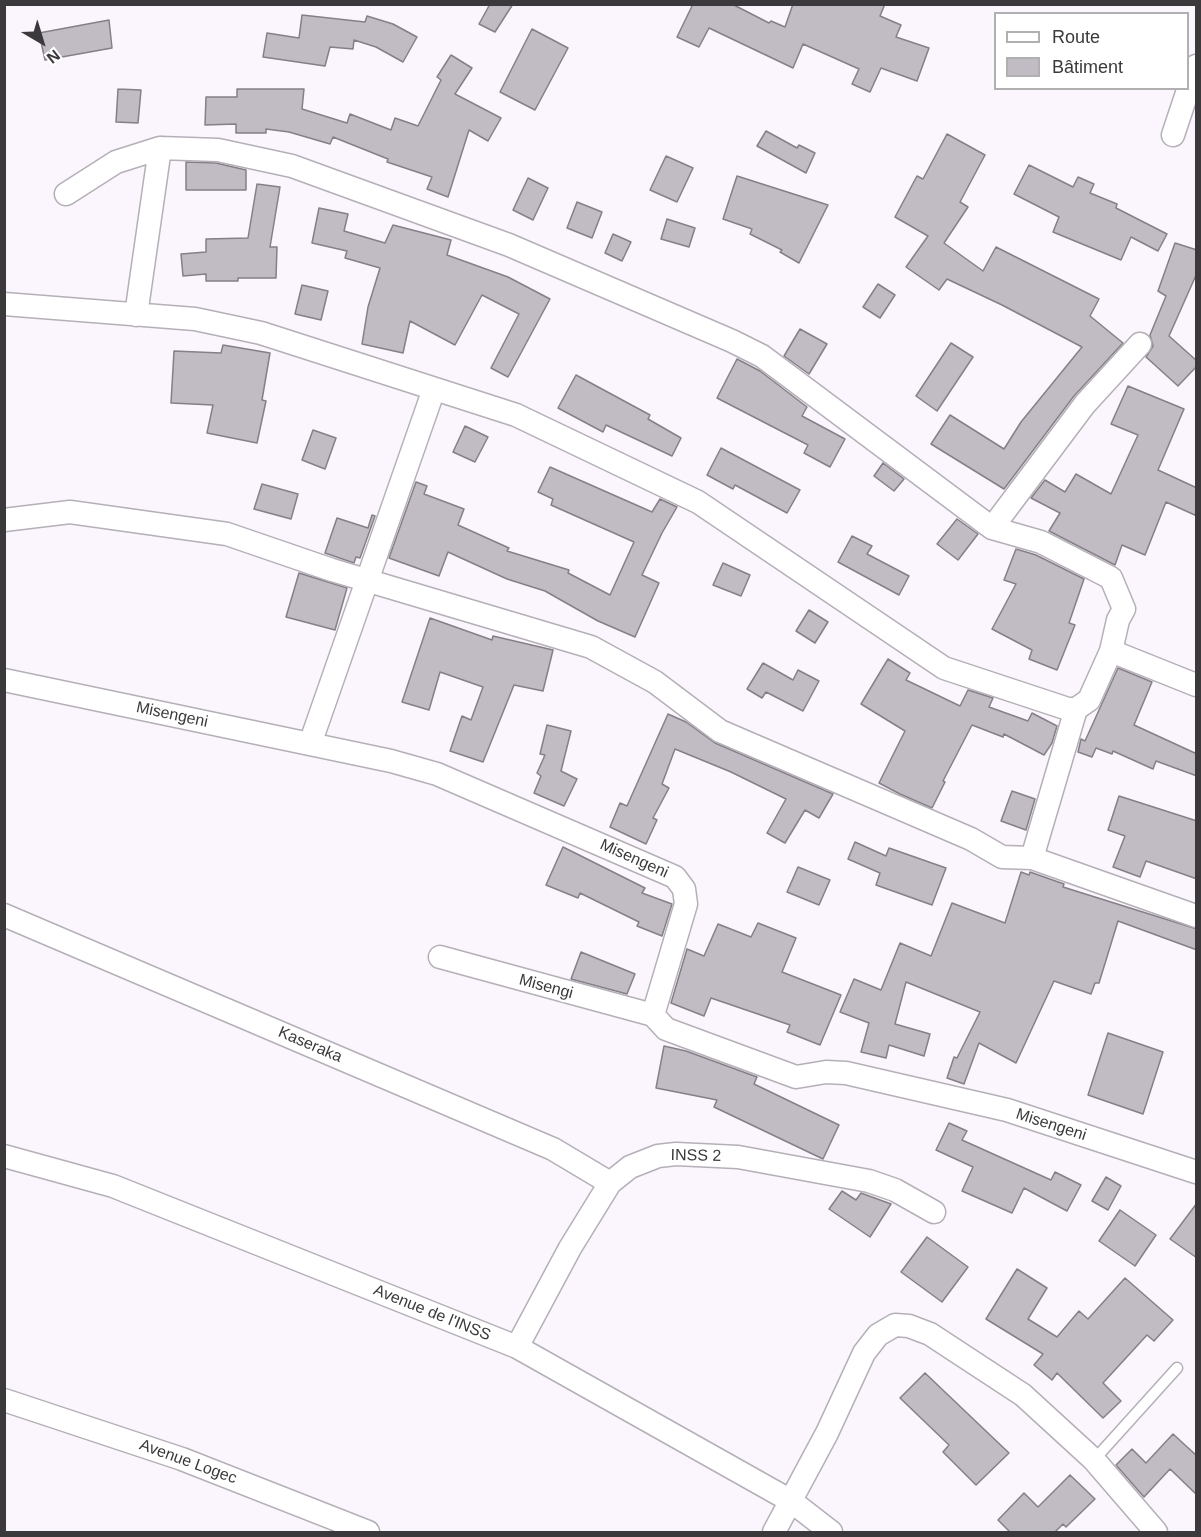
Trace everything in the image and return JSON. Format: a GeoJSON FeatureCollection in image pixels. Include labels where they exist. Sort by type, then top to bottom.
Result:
{"type":"FeatureCollection","features":[{"type":"Feature","properties":{"kind":"street"},"geometry":{"type":"LineString","coordinates":[[1189,89],[1197,66]]}},
{"type":"Feature","properties":{"kind":"street"},"geometry":{"type":"LineString","coordinates":[[1173,135],[1189,90]]}},
{"type":"Feature","properties":{"kind":"street"},"geometry":{"type":"LineString","coordinates":[[4,304],[195,320],[261,333],[516,416],[681,492],[944,668],[1068,709],[1076,709],[1089,700],[1111,651],[1118,620],[1125,609],[1111,578],[1041,542],[992,528],[762,356],[732,341],[509,245],[292,166],[218,150],[160,148],[116,162],[66,194]]}},
{"type":"Feature","properties":{"kind":"street"},"geometry":{"type":"LineString","coordinates":[[136,315],[160,148]]}},
{"type":"Feature","properties":{"kind":"street"},"geometry":{"type":"LineString","coordinates":[[992,528],[1085,404],[1140,344]]}},
{"type":"Feature","properties":{"kind":"street"},"geometry":{"type":"LineString","coordinates":[[310,744],[434,389]]}},
{"type":"Feature","properties":{"kind":"street"},"geometry":{"type":"LineString","coordinates":[[4,520],[70,513],[227,534],[367,580],[591,647],[656,682],[720,730],[971,839],[1002,857],[1032,858],[1197,916]]}},
{"type":"Feature","properties":{"kind":"street"},"geometry":{"type":"LineString","coordinates":[[1111,651],[1197,685]]}},
{"type":"Feature","properties":{"kind":"street","name":"Misengeni"},"geometry":{"type":"LineString","coordinates":[[4,680],[391,761],[437,774],[675,877],[684,889],[686,904],[653,1015],[666,1029],[796,1077],[826,1071],[846,1073],[1007,1110],[1197,1172]]}},
{"type":"Feature","properties":{"kind":"street"},"geometry":{"type":"LineString","coordinates":[[1032,858],[1076,709]]}},
{"type":"Feature","properties":{"kind":"street","name":"Kaseraka"},"geometry":{"type":"LineString","coordinates":[[4,915],[553,1149],[610,1183]]}},
{"type":"Feature","properties":{"kind":"street","name":"Misengi"},"geometry":{"type":"LineString","coordinates":[[440,957],[653,1015]]}},
{"type":"Feature","properties":{"kind":"street","name":"INSS 2"},"geometry":{"type":"LineString","coordinates":[[518,1347],[570,1248],[610,1183],[630,1167],[658,1156],[676,1154],[738,1157],[869,1181],[895,1190],[933,1212]]}},
{"type":"Feature","properties":{"kind":"street","name":"Avenue de l'INSS"},"geometry":{"type":"LineString","coordinates":[[4,1156],[113,1186],[518,1347],[791,1501],[831,1533]]}},
{"type":"Feature","properties":{"kind":"street"},"geometry":{"type":"LineString","coordinates":[[774,1533],[827,1433],[864,1353],[878,1335],[895,1325],[909,1326],[930,1334],[1023,1395],[1094,1460],[1156,1533]]}},
{"type":"Feature","properties":{"kind":"street","name":"Avenue Logec"},"geometry":{"type":"LineString","coordinates":[[4,1400],[182,1458],[368,1533]]}},
{"type":"Feature","properties":{"kind":"lane"},"geometry":{"type":"LineString","coordinates":[[1094,1460],[1177,1368]]}},
{"type":"Feature","properties":{"kind":"building"},"geometry":{"type":"Polygon","coordinates":[[[490,4],[513,4],[495,32],[479,24],[490,4]]]}},
{"type":"Feature","properties":{"kind":"building"},"geometry":{"type":"Polygon","coordinates":[[[693,4],[732,4],[769,23],[771,21],[785,27],[793,4],[885,4],[880,16],[901,25],[896,37],[929,48],[917,81],[881,68],[870,92],[852,84],[859,69],[803,44],[793,68],[709,28],[699,47],[677,37],[693,4]]]}},
{"type":"Feature","properties":{"kind":"building"},"geometry":{"type":"Polygon","coordinates":[[[302,15],[365,22],[367,16],[393,24],[417,37],[403,62],[376,47],[354,40],[353,49],[330,47],[325,66],[263,57],[267,33],[299,38],[302,15]]]}},
{"type":"Feature","properties":{"kind":"building"},"geometry":{"type":"Polygon","coordinates":[[[109,20],[112,48],[45,60],[39,33],[109,20]]]}},
{"type":"Feature","properties":{"kind":"building"},"geometry":{"type":"Polygon","coordinates":[[[532,29],[568,48],[535,110],[500,92],[532,29]]]}},
{"type":"Feature","properties":{"kind":"building"},"geometry":{"type":"Polygon","coordinates":[[[451,55],[472,68],[455,94],[501,118],[488,141],[469,130],[448,197],[427,189],[432,177],[387,162],[388,159],[333,137],[330,144],[289,132],[266,129],[266,133],[236,133],[236,124],[205,125],[206,97],[237,97],[237,89],[304,89],[302,109],[347,123],[350,114],[391,130],[395,118],[418,126],[441,80],[437,77],[451,55]]]}},
{"type":"Feature","properties":{"kind":"building"},"geometry":{"type":"Polygon","coordinates":[[[118,89],[141,90],[138,123],[116,122],[118,89]]]}},
{"type":"Feature","properties":{"kind":"building"},"geometry":{"type":"Polygon","coordinates":[[[766,131],[797,148],[799,145],[815,153],[806,173],[757,146],[766,131]]]}},
{"type":"Feature","properties":{"kind":"building"},"geometry":{"type":"Polygon","coordinates":[[[947,134],[985,155],[960,202],[968,207],[944,243],[983,271],[996,247],[1099,299],[1090,316],[1123,343],[1074,396],[1004,489],[931,444],[950,415],[1004,449],[1021,422],[1082,347],[947,279],[939,290],[906,267],[928,236],[895,217],[917,176],[923,179],[947,134]]]}},
{"type":"Feature","properties":{"kind":"building"},"geometry":{"type":"Polygon","coordinates":[[[666,156],[693,168],[677,202],[650,190],[666,156]]]}},
{"type":"Feature","properties":{"kind":"building"},"geometry":{"type":"Polygon","coordinates":[[[186,162],[216,163],[246,170],[246,190],[186,190],[186,162]]]}},
{"type":"Feature","properties":{"kind":"building"},"geometry":{"type":"Polygon","coordinates":[[[1029,165],[1073,187],[1078,177],[1094,184],[1090,193],[1117,204],[1116,208],[1167,234],[1158,251],[1131,237],[1121,260],[1053,232],[1059,217],[1014,194],[1029,165]]]}},
{"type":"Feature","properties":{"kind":"building"},"geometry":{"type":"Polygon","coordinates":[[[737,176],[828,205],[799,263],[780,252],[782,250],[750,234],[752,229],[723,219],[737,176]]]}},
{"type":"Feature","properties":{"kind":"building"},"geometry":{"type":"Polygon","coordinates":[[[528,178],[548,188],[533,220],[513,210],[528,178]]]}},
{"type":"Feature","properties":{"kind":"building"},"geometry":{"type":"Polygon","coordinates":[[[257,184],[280,187],[270,247],[277,247],[276,278],[206,281],[206,274],[183,276],[181,254],[206,252],[206,239],[248,238],[257,184]]]}},
{"type":"Feature","properties":{"kind":"building"},"geometry":{"type":"Polygon","coordinates":[[[577,202],[602,212],[592,238],[567,228],[577,202]]]}},
{"type":"Feature","properties":{"kind":"building"},"geometry":{"type":"Polygon","coordinates":[[[319,208],[348,214],[344,231],[385,243],[393,225],[451,240],[447,255],[508,277],[550,299],[508,377],[491,368],[519,314],[482,295],[455,345],[410,321],[403,353],[362,344],[368,307],[380,268],[345,258],[347,251],[312,243],[319,208]]]}},
{"type":"Feature","properties":{"kind":"building"},"geometry":{"type":"Polygon","coordinates":[[[667,219],[695,228],[689,247],[661,239],[667,219]]]}},
{"type":"Feature","properties":{"kind":"building"},"geometry":{"type":"Polygon","coordinates":[[[613,234],[631,242],[622,261],[605,253],[613,234]]]}},
{"type":"Feature","properties":{"kind":"building"},"geometry":{"type":"Polygon","coordinates":[[[1175,243],[1197,250],[1197,273],[1169,336],[1197,361],[1197,366],[1178,386],[1146,357],[1153,346],[1150,335],[1166,296],[1158,291],[1175,243]]]}},
{"type":"Feature","properties":{"kind":"building"},"geometry":{"type":"Polygon","coordinates":[[[878,284],[895,295],[880,318],[863,307],[878,284]]]}},
{"type":"Feature","properties":{"kind":"building"},"geometry":{"type":"Polygon","coordinates":[[[302,285],[328,291],[321,320],[295,314],[302,285]]]}},
{"type":"Feature","properties":{"kind":"building"},"geometry":{"type":"Polygon","coordinates":[[[800,329],[827,344],[809,374],[784,356],[800,329]]]}},
{"type":"Feature","properties":{"kind":"building"},"geometry":{"type":"Polygon","coordinates":[[[951,343],[973,357],[937,411],[916,396],[951,343]]]}},
{"type":"Feature","properties":{"kind":"building"},"geometry":{"type":"Polygon","coordinates":[[[223,345],[270,353],[262,400],[266,401],[257,443],[207,433],[213,405],[171,403],[174,351],[221,353],[223,345]]]}},
{"type":"Feature","properties":{"kind":"building"},"geometry":{"type":"Polygon","coordinates":[[[737,359],[760,371],[807,407],[802,416],[845,439],[830,467],[804,453],[808,445],[717,398],[737,359]]]}},
{"type":"Feature","properties":{"kind":"building"},"geometry":{"type":"Polygon","coordinates":[[[576,375],[650,415],[648,419],[681,438],[672,456],[606,425],[603,432],[558,408],[576,375]]]}},
{"type":"Feature","properties":{"kind":"building"},"geometry":{"type":"Polygon","coordinates":[[[1128,386],[1184,409],[1158,470],[1197,488],[1197,516],[1166,502],[1145,555],[1122,545],[1115,565],[1049,531],[1060,513],[1031,498],[1045,480],[1065,492],[1076,474],[1111,494],[1138,435],[1111,424],[1128,386]]]}},
{"type":"Feature","properties":{"kind":"building"},"geometry":{"type":"Polygon","coordinates":[[[465,426],[488,437],[475,462],[453,452],[465,426]]]}},
{"type":"Feature","properties":{"kind":"building"},"geometry":{"type":"Polygon","coordinates":[[[313,430],[336,438],[325,469],[302,460],[313,430]]]}},
{"type":"Feature","properties":{"kind":"building"},"geometry":{"type":"Polygon","coordinates":[[[721,448],[800,490],[787,513],[735,485],[733,489],[707,475],[721,448]]]}},
{"type":"Feature","properties":{"kind":"building"},"geometry":{"type":"Polygon","coordinates":[[[883,463],[904,479],[894,491],[874,476],[883,463]]]}},
{"type":"Feature","properties":{"kind":"building"},"geometry":{"type":"Polygon","coordinates":[[[550,467],[652,512],[660,499],[677,507],[642,575],[659,583],[635,637],[598,621],[545,591],[507,579],[448,552],[439,576],[389,558],[416,482],[427,486],[424,494],[464,509],[458,525],[509,548],[507,551],[569,570],[568,573],[610,595],[634,542],[551,505],[553,499],[538,492],[550,467]]]}},
{"type":"Feature","properties":{"kind":"building"},"geometry":{"type":"Polygon","coordinates":[[[262,484],[298,494],[291,519],[254,509],[262,484]]]}},
{"type":"Feature","properties":{"kind":"building"},"geometry":{"type":"Polygon","coordinates":[[[372,515],[375,516],[360,558],[356,557],[354,563],[325,553],[337,518],[368,528],[372,515]]]}},
{"type":"Feature","properties":{"kind":"building"},"geometry":{"type":"Polygon","coordinates":[[[957,519],[978,534],[958,560],[937,544],[957,519]]]}},
{"type":"Feature","properties":{"kind":"building"},"geometry":{"type":"Polygon","coordinates":[[[852,536],[872,546],[867,554],[909,576],[899,595],[838,562],[852,536]]]}},
{"type":"Feature","properties":{"kind":"building"},"geometry":{"type":"Polygon","coordinates":[[[1016,549],[1036,555],[1084,579],[1069,623],[1075,625],[1057,670],[1029,659],[1032,650],[992,629],[1016,584],[1004,580],[1016,549]]]}},
{"type":"Feature","properties":{"kind":"building"},"geometry":{"type":"Polygon","coordinates":[[[723,563],[750,575],[741,596],[713,585],[723,563]]]}},
{"type":"Feature","properties":{"kind":"building"},"geometry":{"type":"Polygon","coordinates":[[[299,573],[347,588],[335,630],[286,617],[299,573]]]}},
{"type":"Feature","properties":{"kind":"building"},"geometry":{"type":"Polygon","coordinates":[[[809,610],[828,622],[815,643],[796,631],[809,610]]]}},
{"type":"Feature","properties":{"kind":"building"},"geometry":{"type":"Polygon","coordinates":[[[430,618],[492,640],[493,636],[553,650],[543,691],[514,685],[483,762],[450,751],[462,716],[471,720],[483,687],[440,672],[429,710],[402,702],[430,618]]]}},
{"type":"Feature","properties":{"kind":"building"},"geometry":{"type":"Polygon","coordinates":[[[888,659],[910,673],[906,680],[960,706],[968,690],[993,698],[989,707],[1028,721],[1032,713],[1057,726],[1052,743],[1044,755],[1004,734],[1003,737],[972,725],[943,781],[945,782],[932,808],[900,794],[879,783],[905,731],[861,704],[888,659]]]}},
{"type":"Feature","properties":{"kind":"building"},"geometry":{"type":"Polygon","coordinates":[[[763,663],[793,680],[798,670],[819,681],[803,711],[766,692],[762,698],[747,689],[763,663]]]}},
{"type":"Feature","properties":{"kind":"building"},"geometry":{"type":"Polygon","coordinates":[[[1118,668],[1152,682],[1134,725],[1197,754],[1197,776],[1156,761],[1153,769],[1113,751],[1112,754],[1096,748],[1092,757],[1078,752],[1081,739],[1085,741],[1118,668]]]}},
{"type":"Feature","properties":{"kind":"building"},"geometry":{"type":"Polygon","coordinates":[[[668,714],[686,722],[715,743],[833,794],[819,818],[805,810],[785,843],[767,833],[786,799],[731,772],[675,749],[662,784],[669,788],[653,818],[657,820],[646,844],[610,827],[620,803],[627,806],[668,714]]]}},
{"type":"Feature","properties":{"kind":"building"},"geometry":{"type":"Polygon","coordinates":[[[547,725],[571,731],[561,771],[577,779],[564,806],[534,793],[541,776],[537,773],[545,755],[540,754],[547,725]]]}},
{"type":"Feature","properties":{"kind":"building"},"geometry":{"type":"Polygon","coordinates":[[[1012,791],[1035,799],[1026,830],[1001,821],[1012,791]]]}},
{"type":"Feature","properties":{"kind":"building"},"geometry":{"type":"Polygon","coordinates":[[[1119,796],[1197,821],[1197,879],[1146,861],[1140,877],[1113,867],[1125,836],[1108,830],[1119,796]]]}},
{"type":"Feature","properties":{"kind":"building"},"geometry":{"type":"Polygon","coordinates":[[[855,842],[886,856],[889,848],[946,868],[932,905],[876,885],[880,873],[848,859],[855,842]]]}},
{"type":"Feature","properties":{"kind":"building"},"geometry":{"type":"Polygon","coordinates":[[[563,847],[645,888],[642,893],[672,904],[662,936],[637,926],[639,922],[580,893],[578,898],[546,885],[563,847]]]}},
{"type":"Feature","properties":{"kind":"building"},"geometry":{"type":"Polygon","coordinates":[[[798,867],[830,880],[819,905],[787,892],[798,867]]]}},
{"type":"Feature","properties":{"kind":"building"},"geometry":{"type":"Polygon","coordinates":[[[1021,872],[1029,875],[1030,872],[1064,884],[1063,887],[1197,929],[1197,950],[1118,921],[1099,983],[1095,983],[1091,994],[1054,981],[1016,1063],[979,1043],[964,1084],[947,1078],[954,1057],[957,1058],[980,1012],[906,982],[895,1024],[930,1034],[924,1056],[889,1045],[886,1058],[861,1052],[869,1023],[840,1012],[854,979],[881,990],[900,943],[931,956],[952,903],[1005,923],[1021,872]]]}},
{"type":"Feature","properties":{"kind":"building"},"geometry":{"type":"Polygon","coordinates":[[[758,923],[796,938],[782,972],[841,995],[820,1045],[787,1032],[790,1025],[711,998],[704,1016],[671,1003],[687,949],[704,956],[718,924],[751,937],[758,923]]]}},
{"type":"Feature","properties":{"kind":"building"},"geometry":{"type":"Polygon","coordinates":[[[581,952],[635,974],[627,994],[571,979],[581,952]]]}},
{"type":"Feature","properties":{"kind":"building"},"geometry":{"type":"Polygon","coordinates":[[[1108,1033],[1163,1052],[1143,1114],[1088,1095],[1108,1033]]]}},
{"type":"Feature","properties":{"kind":"building"},"geometry":{"type":"Polygon","coordinates":[[[664,1046],[686,1051],[757,1077],[754,1084],[839,1125],[823,1159],[714,1107],[717,1100],[656,1088],[664,1046]]]}},
{"type":"Feature","properties":{"kind":"building"},"geometry":{"type":"Polygon","coordinates":[[[949,1123],[967,1131],[962,1140],[1051,1180],[1055,1172],[1081,1185],[1067,1211],[1024,1188],[1012,1213],[962,1191],[973,1167],[936,1150],[949,1123]]]}},
{"type":"Feature","properties":{"kind":"building"},"geometry":{"type":"Polygon","coordinates":[[[1106,1177],[1121,1186],[1108,1210],[1092,1201],[1106,1177]]]}},
{"type":"Feature","properties":{"kind":"building"},"geometry":{"type":"Polygon","coordinates":[[[842,1191],[856,1200],[861,1193],[891,1204],[870,1237],[829,1209],[842,1191]]]}},
{"type":"Feature","properties":{"kind":"building"},"geometry":{"type":"Polygon","coordinates":[[[1197,1203],[1197,1258],[1170,1239],[1197,1203]]]}},
{"type":"Feature","properties":{"kind":"building"},"geometry":{"type":"Polygon","coordinates":[[[1120,1210],[1156,1235],[1135,1266],[1099,1241],[1120,1210]]]}},
{"type":"Feature","properties":{"kind":"building"},"geometry":{"type":"Polygon","coordinates":[[[927,1237],[968,1267],[942,1302],[901,1272],[927,1237]]]}},
{"type":"Feature","properties":{"kind":"building"},"geometry":{"type":"Polygon","coordinates":[[[1017,1269],[1047,1288],[1028,1319],[1057,1337],[1079,1311],[1088,1319],[1125,1278],[1173,1320],[1154,1341],[1147,1335],[1103,1383],[1121,1401],[1103,1418],[1057,1373],[1052,1380],[1034,1365],[1043,1354],[986,1319],[1017,1269]]]}},
{"type":"Feature","properties":{"kind":"building"},"geometry":{"type":"Polygon","coordinates":[[[925,1373],[1009,1453],[976,1485],[943,1452],[949,1445],[900,1398],[925,1373]]]}},
{"type":"Feature","properties":{"kind":"building"},"geometry":{"type":"Polygon","coordinates":[[[1173,1434],[1197,1456],[1197,1495],[1170,1469],[1144,1497],[1116,1465],[1132,1449],[1146,1463],[1173,1434]]]}},
{"type":"Feature","properties":{"kind":"building"},"geometry":{"type":"Polygon","coordinates":[[[1070,1475],[1095,1499],[1066,1527],[1063,1524],[1054,1533],[1011,1533],[998,1520],[1024,1493],[1038,1507],[1070,1475]]]}}]}
